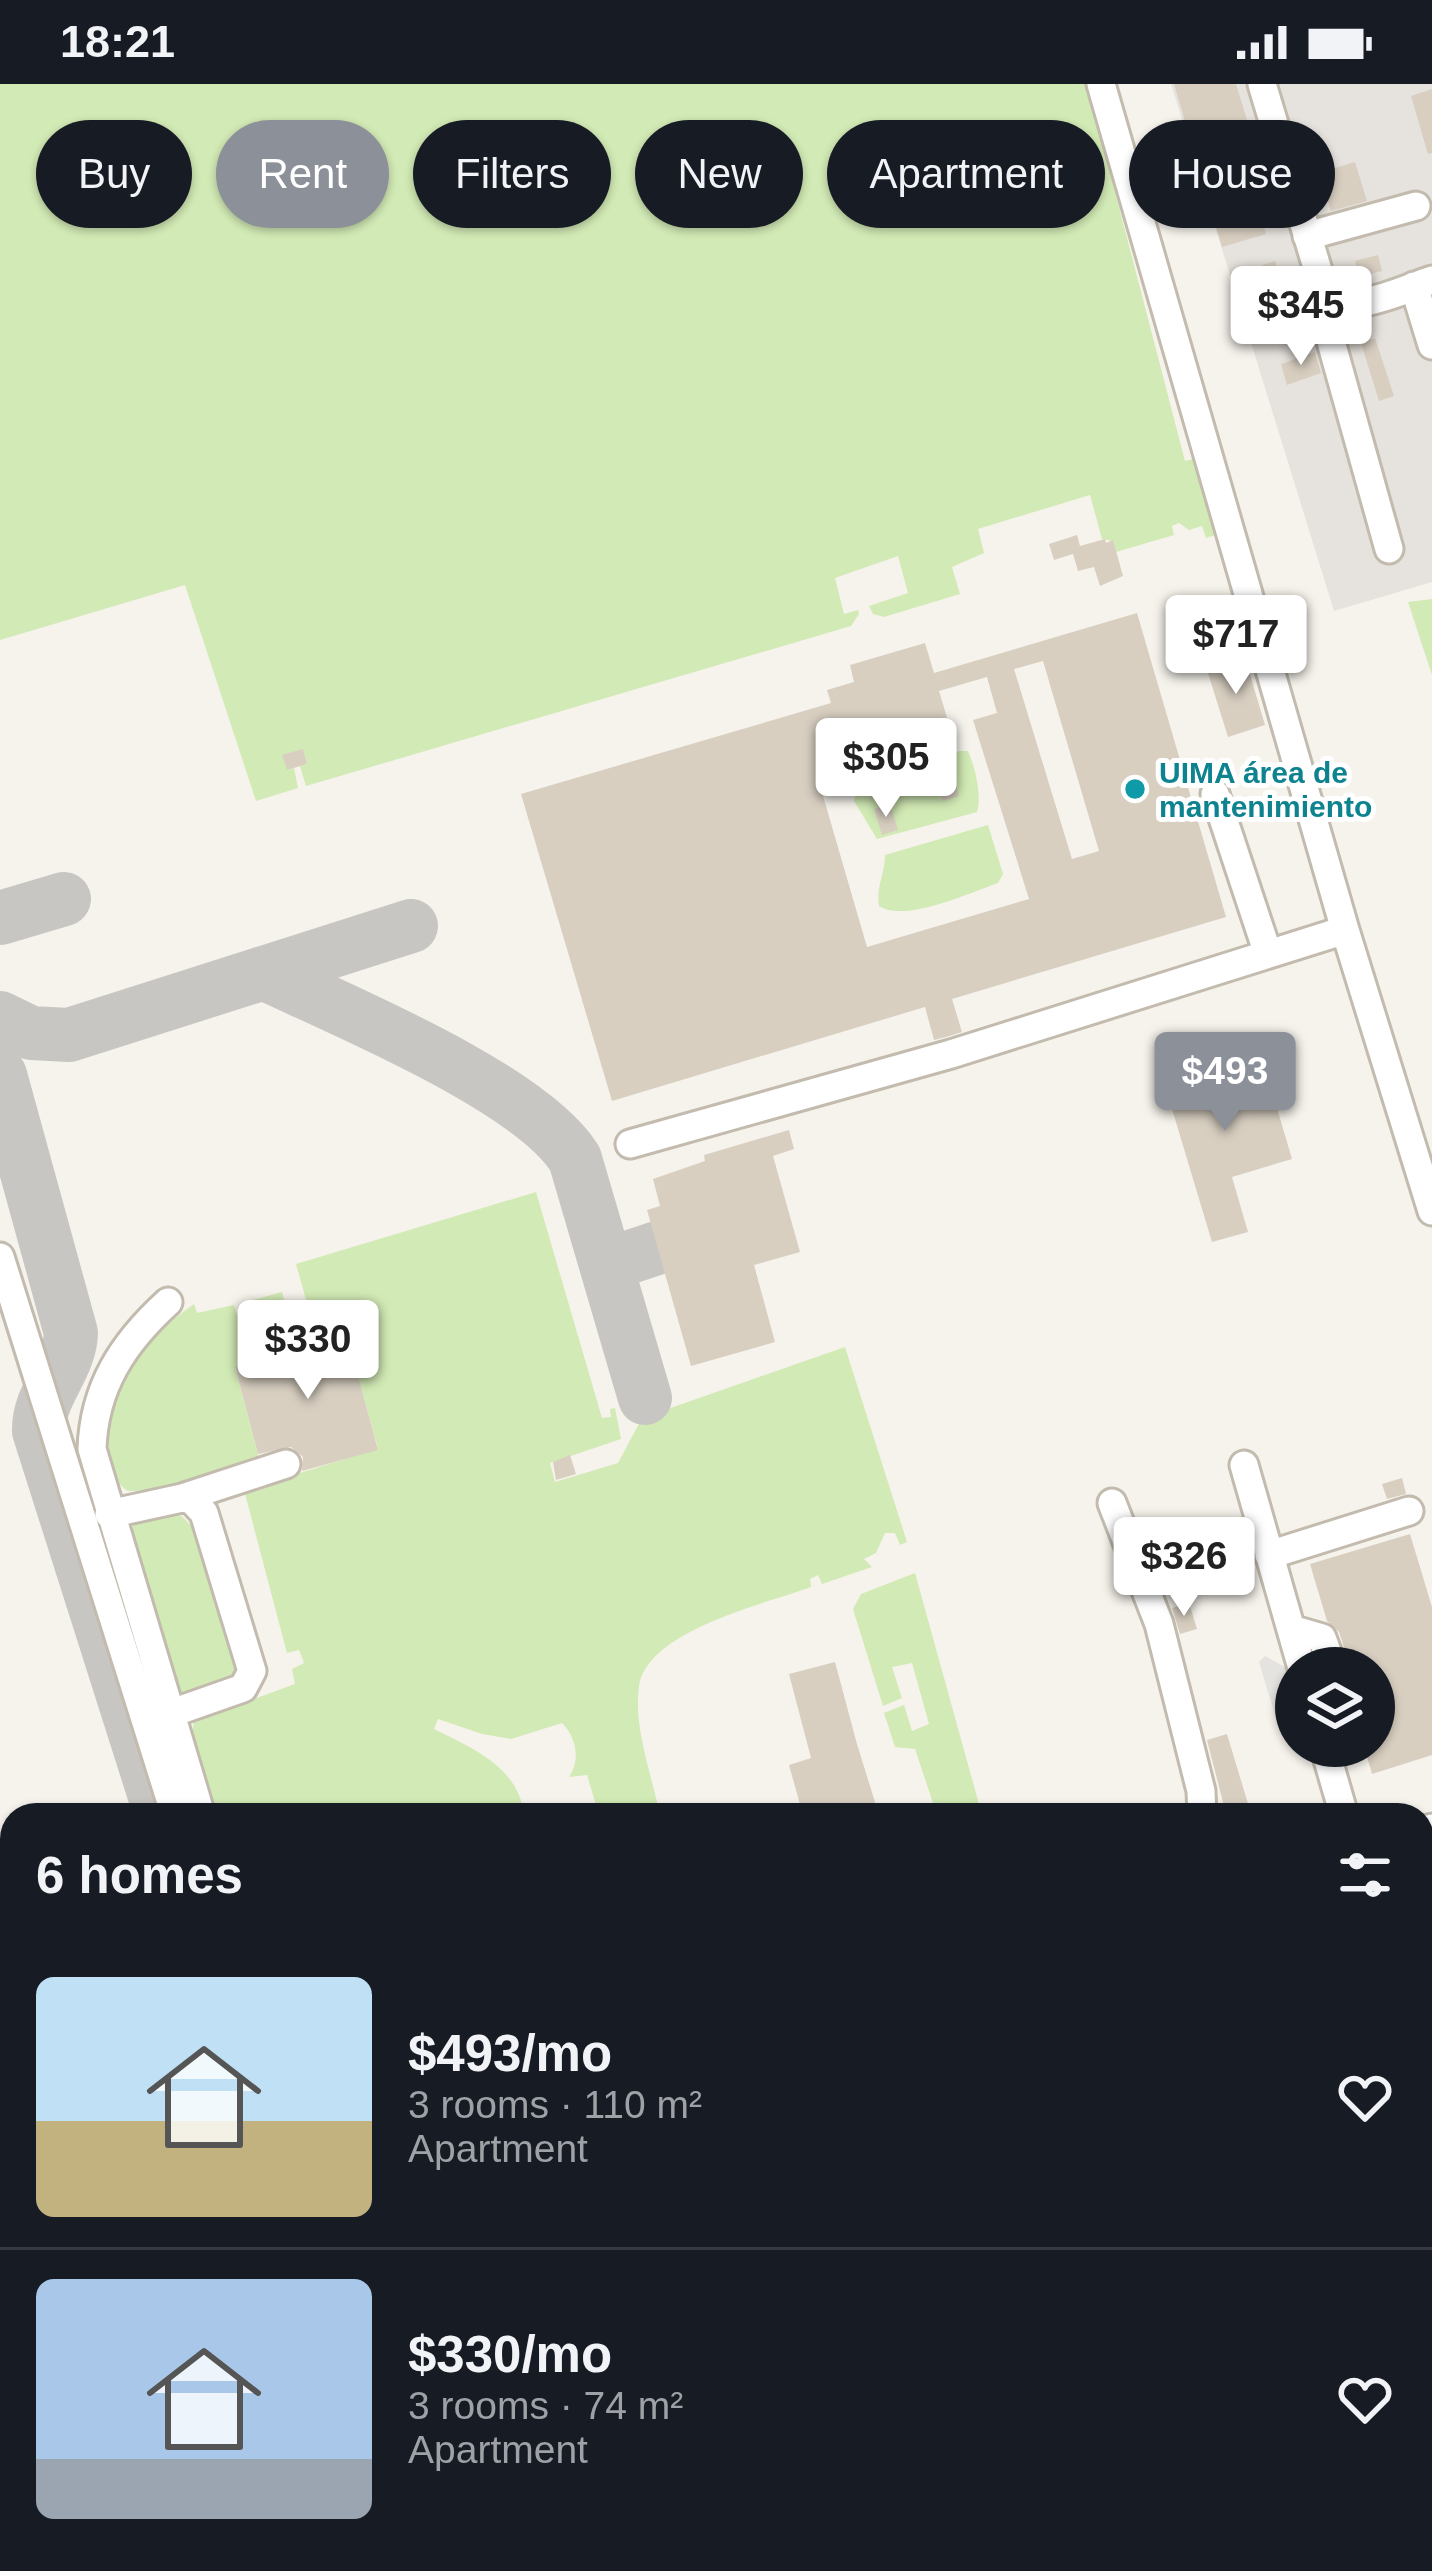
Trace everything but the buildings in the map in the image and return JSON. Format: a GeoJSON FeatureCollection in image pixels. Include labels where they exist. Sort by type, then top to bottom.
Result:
{"type":"FeatureCollection","features":[{"type":"Feature","properties":{"kind":"street"},"geometry":{"type":"LineString","coordinates":[[1101,84],[1345,930],[1432,1211]]}},
{"type":"Feature","properties":{"kind":"street"},"geometry":{"type":"LineString","coordinates":[[1262,84],[1324,294],[1334,301],[1357,303],[1423,283],[1432,345]]}},
{"type":"Feature","properties":{"kind":"street"},"geometry":{"type":"LineString","coordinates":[[1307,236],[1416,206]]}},
{"type":"Feature","properties":{"kind":"street"},"geometry":{"type":"LineString","coordinates":[[1334,301],[1329,330],[1332,345],[1389,549]]}},
{"type":"Feature","properties":{"kind":"street"},"geometry":{"type":"LineString","coordinates":[[1215,794],[1268,954]]}},
{"type":"Feature","properties":{"kind":"street"},"geometry":{"type":"LineString","coordinates":[[630,1144],[971,1048],[1345,930]]}},
{"type":"Feature","properties":{"kind":"street"},"geometry":{"type":"LineString","coordinates":[[0,1257],[171,1803]]}},
{"type":"Feature","properties":{"kind":"street"},"geometry":{"type":"LineString","coordinates":[[168,1303],[130,1342],[109,1373],[98,1400],[92,1449],[197,1803]]}},
{"type":"Feature","properties":{"kind":"street"},"geometry":{"type":"LineString","coordinates":[[109,1514],[182,1498],[286,1464]]}},
{"type":"Feature","properties":{"kind":"street"},"geometry":{"type":"LineString","coordinates":[[1244,1465],[1296,1647]]}},
{"type":"Feature","properties":{"kind":"street"},"geometry":{"type":"LineString","coordinates":[[207,1520],[207,1501],[214,1488]]}},
{"type":"Feature","properties":{"kind":"street"},"geometry":{"type":"LineString","coordinates":[[170,1714],[243,1688],[252,1671],[207,1520],[197,1503],[182,1498]]}},
{"type":"Feature","properties":{"kind":"street"},"geometry":{"type":"LineString","coordinates":[[1112,1503],[1159,1624],[1202,1803]]}},
{"type":"Feature","properties":{"kind":"street"},"geometry":{"type":"LineString","coordinates":[[1269,1555],[1409,1511]]}},
{"type":"Feature","properties":{"kind":"street"},"geometry":{"type":"LineString","coordinates":[[1291,1629],[1322,1638],[1325,1647]]}},
{"type":"Feature","properties":{"kind":"street"},"geometry":{"type":"LineString","coordinates":[[1331,1767],[1341,1803]]}},
{"type":"Feature","properties":{"kind":"shaded area"},"geometry":{"type":"Polygon","coordinates":[[[1171,84],[1432,84],[1432,582],[1334,611],[1216,228],[1335,228],[1335,120],[1182,120],[1171,84]]]}},
{"type":"Feature","properties":{"kind":"shaded area"},"geometry":{"type":"Polygon","coordinates":[[[1265,1656],[1275,1662],[1275,1715],[1259,1662],[1265,1656]]]}},
{"type":"Feature","properties":{"kind":"green space"},"geometry":{"type":"Polygon","coordinates":[[[0,84],[1087,84],[1096,120],[827,120],[827,228],[1105,228],[1105,153],[1185,461],[1193,459],[1216,535],[1206,538],[1202,526],[1189,530],[1179,523],[1172,526],[1174,535],[1116,552],[1113,541],[1102,539],[1090,495],[978,529],[984,553],[952,567],[960,594],[884,617],[873,614],[869,606],[908,593],[898,556],[835,578],[844,614],[858,610],[851,626],[306,786],[300,766],[307,764],[303,750],[283,756],[287,770],[294,768],[298,788],[256,801],[185,585],[0,640],[0,84]]]}},
{"type":"Feature","properties":{"kind":"green space"},"geometry":{"type":"Polygon","coordinates":[[[1432,599],[1432,675],[1408,602],[1432,599]]]}},
{"type":"Feature","properties":{"kind":"green space"},"geometry":{"type":"Polygon","coordinates":[[[968,751],[973,765],[977,812],[877,839],[854,801],[868,779],[897,765],[968,751]]]}},
{"type":"Feature","properties":{"kind":"green space"},"geometry":{"type":"Polygon","coordinates":[[[988,825],[1003,874],[998,883],[920,909],[879,906],[885,855],[988,825]]]}},
{"type":"Feature","properties":{"kind":"green space"},"geometry":{"type":"Polygon","coordinates":[[[536,1192],[602,1418],[611,1417],[610,1409],[615,1408],[621,1439],[550,1463],[555,1482],[618,1463],[642,1418],[845,1347],[907,1542],[900,1545],[895,1533],[885,1533],[876,1553],[864,1559],[872,1567],[822,1584],[818,1575],[810,1579],[811,1587],[711,1622],[663,1649],[647,1666],[638,1701],[657,1803],[595,1803],[587,1775],[569,1777],[575,1749],[562,1723],[511,1739],[438,1719],[434,1729],[491,1761],[513,1784],[521,1803],[212,1803],[192,1735],[194,1721],[295,1684],[292,1669],[304,1663],[299,1650],[287,1653],[244,1490],[378,1449],[346,1332],[317,1339],[296,1264],[536,1192]]]}},
{"type":"Feature","properties":{"kind":"green space"},"geometry":{"type":"Polygon","coordinates":[[[282,1292],[290,1323],[284,1326],[295,1337],[290,1345],[262,1353],[246,1302],[282,1292]]]}},
{"type":"Feature","properties":{"kind":"green space"},"geometry":{"type":"Polygon","coordinates":[[[194,1304],[197,1313],[234,1305],[252,1362],[235,1368],[259,1458],[158,1490],[128,1491],[116,1479],[111,1462],[108,1426],[119,1384],[143,1348],[194,1304]]]}},
{"type":"Feature","properties":{"kind":"green space"},"geometry":{"type":"Polygon","coordinates":[[[177,1512],[194,1528],[239,1674],[184,1694],[177,1690],[130,1531],[136,1521],[177,1512]]]}},
{"type":"Feature","properties":{"kind":"green space"},"geometry":{"type":"Polygon","coordinates":[[[915,1573],[979,1803],[933,1803],[915,1749],[895,1747],[884,1713],[904,1705],[912,1731],[929,1724],[912,1663],[892,1667],[902,1698],[883,1706],[853,1609],[861,1594],[915,1573]]]}},
{"type":"Feature","properties":{"kind":"taxiway"},"geometry":{"type":"LineString","coordinates":[[0,918],[64,899]]}},
{"type":"Feature","properties":{"kind":"taxiway"},"geometry":{"type":"LineString","coordinates":[[0,1018],[31,1033],[69,1035],[411,926]]}},
{"type":"Feature","properties":{"kind":"taxiway"},"geometry":{"type":"LineString","coordinates":[[263,973],[432,1053],[519,1105],[552,1132],[575,1159],[645,1398]]}},
{"type":"Feature","properties":{"kind":"taxiway"},"geometry":{"type":"LineString","coordinates":[[0,1075],[71,1333],[43,1405],[39,1431],[157,1803]]}},
{"type":"Feature","properties":{"kind":"taxiway"},"geometry":{"type":"LineString","coordinates":[[606,1265],[657,1248]]}},
{"type":"Feature","properties":{"kind":"place","name":"UIMA área de mantenimiento"},"geometry":{"type":"Point","coordinates":[1135,789]}}]}
